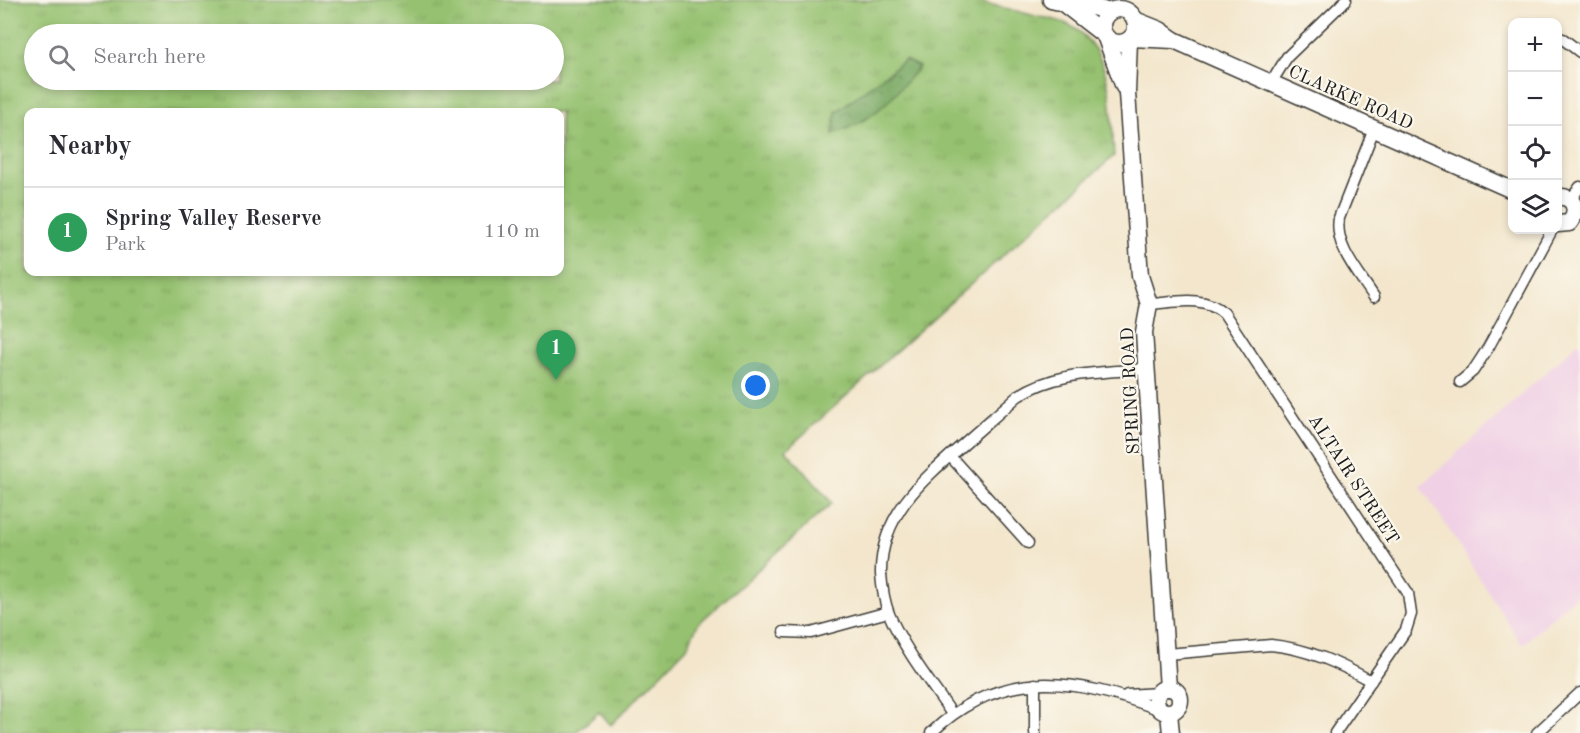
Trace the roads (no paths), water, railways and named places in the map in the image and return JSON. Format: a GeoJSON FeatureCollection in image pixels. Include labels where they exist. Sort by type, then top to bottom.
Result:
{"type":"FeatureCollection","features":[{"type":"Feature","properties":{"kind":"street"},"geometry":{"type":"LineString","coordinates":[[1057,2],[1118,44],[1130,39],[1136,30],[1134,18],[1126,0]]}},
{"type":"Feature","properties":{"kind":"street"},"geometry":{"type":"LineString","coordinates":[[1271,83],[1287,57],[1346,0]]}},
{"type":"Feature","properties":{"kind":"street"},"geometry":{"type":"LineString","coordinates":[[1057,2],[1123,10],[1134,18]]}},
{"type":"Feature","properties":{"kind":"street"},"geometry":{"type":"LineString","coordinates":[[1105,37],[1102,20],[1111,8]]}},
{"type":"Feature","properties":{"kind":"street","name":"CLARKE ROAD"},"geometry":{"type":"LineString","coordinates":[[1134,18],[1160,30],[1174,40],[1508,188]]}},
{"type":"Feature","properties":{"kind":"street","name":"SPRING ROAD"},"geometry":{"type":"LineString","coordinates":[[1105,37],[1127,93]]}},
{"type":"Feature","properties":{"kind":"street","name":"CLARKE ROAD"},"geometry":{"type":"LineString","coordinates":[[1130,39],[1174,40]]}},
{"type":"Feature","properties":{"kind":"street","name":"SPRING ROAD"},"geometry":{"type":"LineString","coordinates":[[1130,39],[1127,93],[1140,276],[1149,304],[1144,332],[1167,654],[1163,701],[1171,733]]}},
{"type":"Feature","properties":{"kind":"street"},"geometry":{"type":"LineString","coordinates":[[1563,39],[1580,52]]}},
{"type":"Feature","properties":{"kind":"street"},"geometry":{"type":"LineString","coordinates":[[1374,129],[1339,218],[1337,230],[1339,242],[1374,297]]}},
{"type":"Feature","properties":{"kind":"street"},"geometry":{"type":"LineString","coordinates":[[1569,195],[1576,206],[1576,216],[1570,222]]}},
{"type":"Feature","properties":{"kind":"street"},"geometry":{"type":"LineString","coordinates":[[1460,382],[1473,371],[1488,348],[1550,234]]}},
{"type":"Feature","properties":{"kind":"street","name":"ALTAIR STREET"},"geometry":{"type":"LineString","coordinates":[[1149,304],[1200,301],[1213,305],[1224,313],[1404,585],[1410,600],[1410,621],[1335,733]]}},
{"type":"Feature","properties":{"kind":"street"},"geometry":{"type":"LineString","coordinates":[[952,714],[913,656],[888,612],[881,578],[882,550],[893,519],[903,503],[930,474],[1018,396],[1041,382],[1065,376],[1146,369]]}},
{"type":"Feature","properties":{"kind":"street"},"geometry":{"type":"LineString","coordinates":[[950,456],[1028,543]]}},
{"type":"Feature","properties":{"kind":"street"},"geometry":{"type":"LineString","coordinates":[[784,632],[811,633],[888,612]]}},
{"type":"Feature","properties":{"kind":"street"},"geometry":{"type":"LineString","coordinates":[[1167,654],[1271,645],[1284,646],[1322,656],[1371,681]]}},
{"type":"Feature","properties":{"kind":"street"},"geometry":{"type":"LineString","coordinates":[[1035,684],[1035,733]]}},
{"type":"Feature","properties":{"kind":"street"},"geometry":{"type":"LineString","coordinates":[[932,733],[952,714],[989,694],[1006,688],[1055,684],[1163,701]]}},
{"type":"Feature","properties":{"kind":"street"},"geometry":{"type":"LineString","coordinates":[[1537,733],[1580,693]]}},
{"type":"Feature","properties":{"kind":"street"},"geometry":{"type":"LineString","coordinates":[[1121,695],[1163,701]]}},
{"type":"Feature","properties":{"kind":"place","name":"Spring Valley Reserve"},"geometry":{"type":"Point","coordinates":[556,380]}}]}
